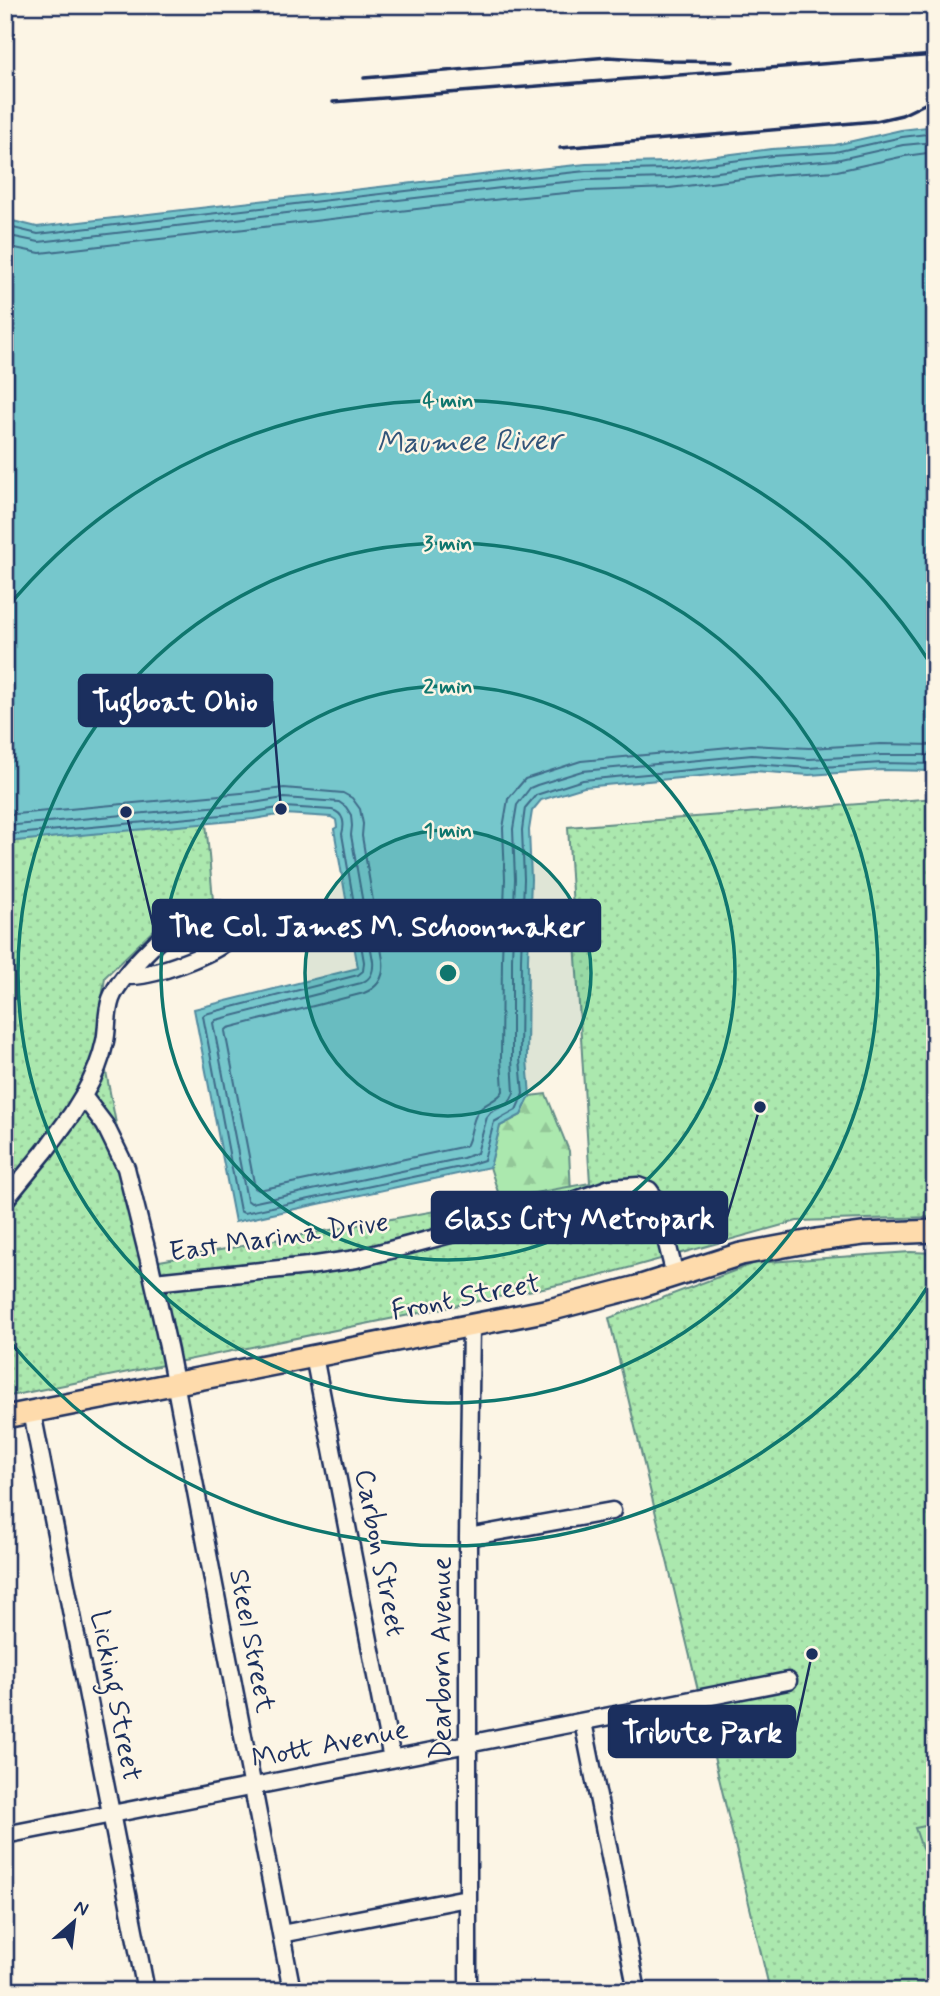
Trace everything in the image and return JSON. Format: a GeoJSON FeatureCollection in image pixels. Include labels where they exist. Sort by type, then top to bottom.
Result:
{"type":"FeatureCollection","features":[{"type":"Feature","properties":{"kind":"main road","name":"Front Street"},"geometry":{"type":"LineString","coordinates":[[5,1417],[549,1310],[642,1286],[741,1254],[863,1234],[935,1231]]}},
{"type":"Feature","properties":{"kind":"street"},"geometry":{"type":"LineString","coordinates":[[5,1200],[52,1142],[83,1096],[102,1057],[111,999],[125,976],[183,920],[205,909],[217,908],[228,914],[233,925],[230,937],[222,946],[148,974],[125,976]]}},
{"type":"Feature","properties":{"kind":"street","name":"Steel Street"},"geometry":{"type":"LineString","coordinates":[[83,1096],[105,1125],[126,1168],[154,1282],[292,1991]]}},
{"type":"Feature","properties":{"kind":"street","name":"East Marina Drive"},"geometry":{"type":"LineString","coordinates":[[154,1282],[356,1259],[568,1203],[610,1188],[638,1186],[649,1190],[656,1200],[675,1275]]}},
{"type":"Feature","properties":{"kind":"street","name":"Dearborn Avenue"},"geometry":{"type":"LineString","coordinates":[[468,1991],[471,1325]]}},
{"type":"Feature","properties":{"kind":"street","name":"Carbon Street"},"geometry":{"type":"LineString","coordinates":[[314,1356],[392,1759]]}},
{"type":"Feature","properties":{"kind":"street","name":"Licking Street"},"geometry":{"type":"LineString","coordinates":[[32,1412],[146,1991]]}},
{"type":"Feature","properties":{"kind":"street"},"geometry":{"type":"LineString","coordinates":[[468,1537],[612,1511]]}},
{"type":"Feature","properties":{"kind":"street","name":"Mott Avenue"},"geometry":{"type":"LineString","coordinates":[[5,1835],[788,1681]]}},
{"type":"Feature","properties":{"kind":"street"},"geometry":{"type":"LineString","coordinates":[[583,1722],[637,1991]]}},
{"type":"Feature","properties":{"kind":"street"},"geometry":{"type":"LineString","coordinates":[[281,1934],[467,1898]]}},
{"type":"Feature","properties":{"kind":"green space"},"geometry":{"type":"Polygon","coordinates":[[[935,798],[935,1217],[797,1221],[592,1278],[5,1397],[5,842],[206,822],[213,900],[193,905],[175,921],[163,921],[105,977],[98,1030],[143,1264],[590,1183],[568,827],[935,798]]]}},
{"type":"Feature","properties":{"kind":"green space"},"geometry":{"type":"Polygon","coordinates":[[[546,1094],[569,1151],[571,1193],[503,1208],[490,1167],[500,1126],[521,1115],[530,1096],[546,1094]]]}},
{"type":"Feature","properties":{"kind":"green space"},"geometry":{"type":"Polygon","coordinates":[[[910,1252],[935,1253],[935,1991],[770,1991],[609,1318],[755,1263],[910,1252]]]}},
{"type":"Feature","properties":{"kind":"green space"},"geometry":{"type":"Polygon","coordinates":[[[935,1824],[935,1886],[915,1828],[935,1824]]]}},
{"type":"Feature","properties":{"kind":"water","name":"Maumee River"},"geometry":{"type":"Polygon","coordinates":[[[935,126],[935,771],[881,770],[809,775],[754,771],[584,787],[541,800],[532,811],[529,830],[531,879],[527,1059],[530,1096],[521,1115],[500,1126],[490,1167],[235,1222],[194,1009],[358,968],[334,829],[337,827],[336,820],[331,817],[284,814],[5,842],[5,219],[37,227],[586,164],[668,162],[772,149],[835,145],[901,130],[935,126]]]}},
{"type":"Feature","properties":{"kind":"railway"},"geometry":{"type":"LineString","coordinates":[[333,102],[935,55]]}},
{"type":"Feature","properties":{"kind":"railway"},"geometry":{"type":"LineString","coordinates":[[364,78],[608,57],[733,62]]}},
{"type":"Feature","properties":{"kind":"railway"},"geometry":{"type":"LineString","coordinates":[[560,148],[876,121],[902,115],[935,99]]}},
{"type":"Feature","properties":{"kind":"place","name":"Tugboat Ohio"},"geometry":{"type":"Point","coordinates":[281,809]}},
{"type":"Feature","properties":{"kind":"place","name":"The Col. James M. Schoonmaker"},"geometry":{"type":"Point","coordinates":[126,812]}},
{"type":"Feature","properties":{"kind":"place","name":"Glass City Metropark"},"geometry":{"type":"Point","coordinates":[760,1107]}},
{"type":"Feature","properties":{"kind":"place","name":"Tribute Park"},"geometry":{"type":"Point","coordinates":[812,1654]}}]}
